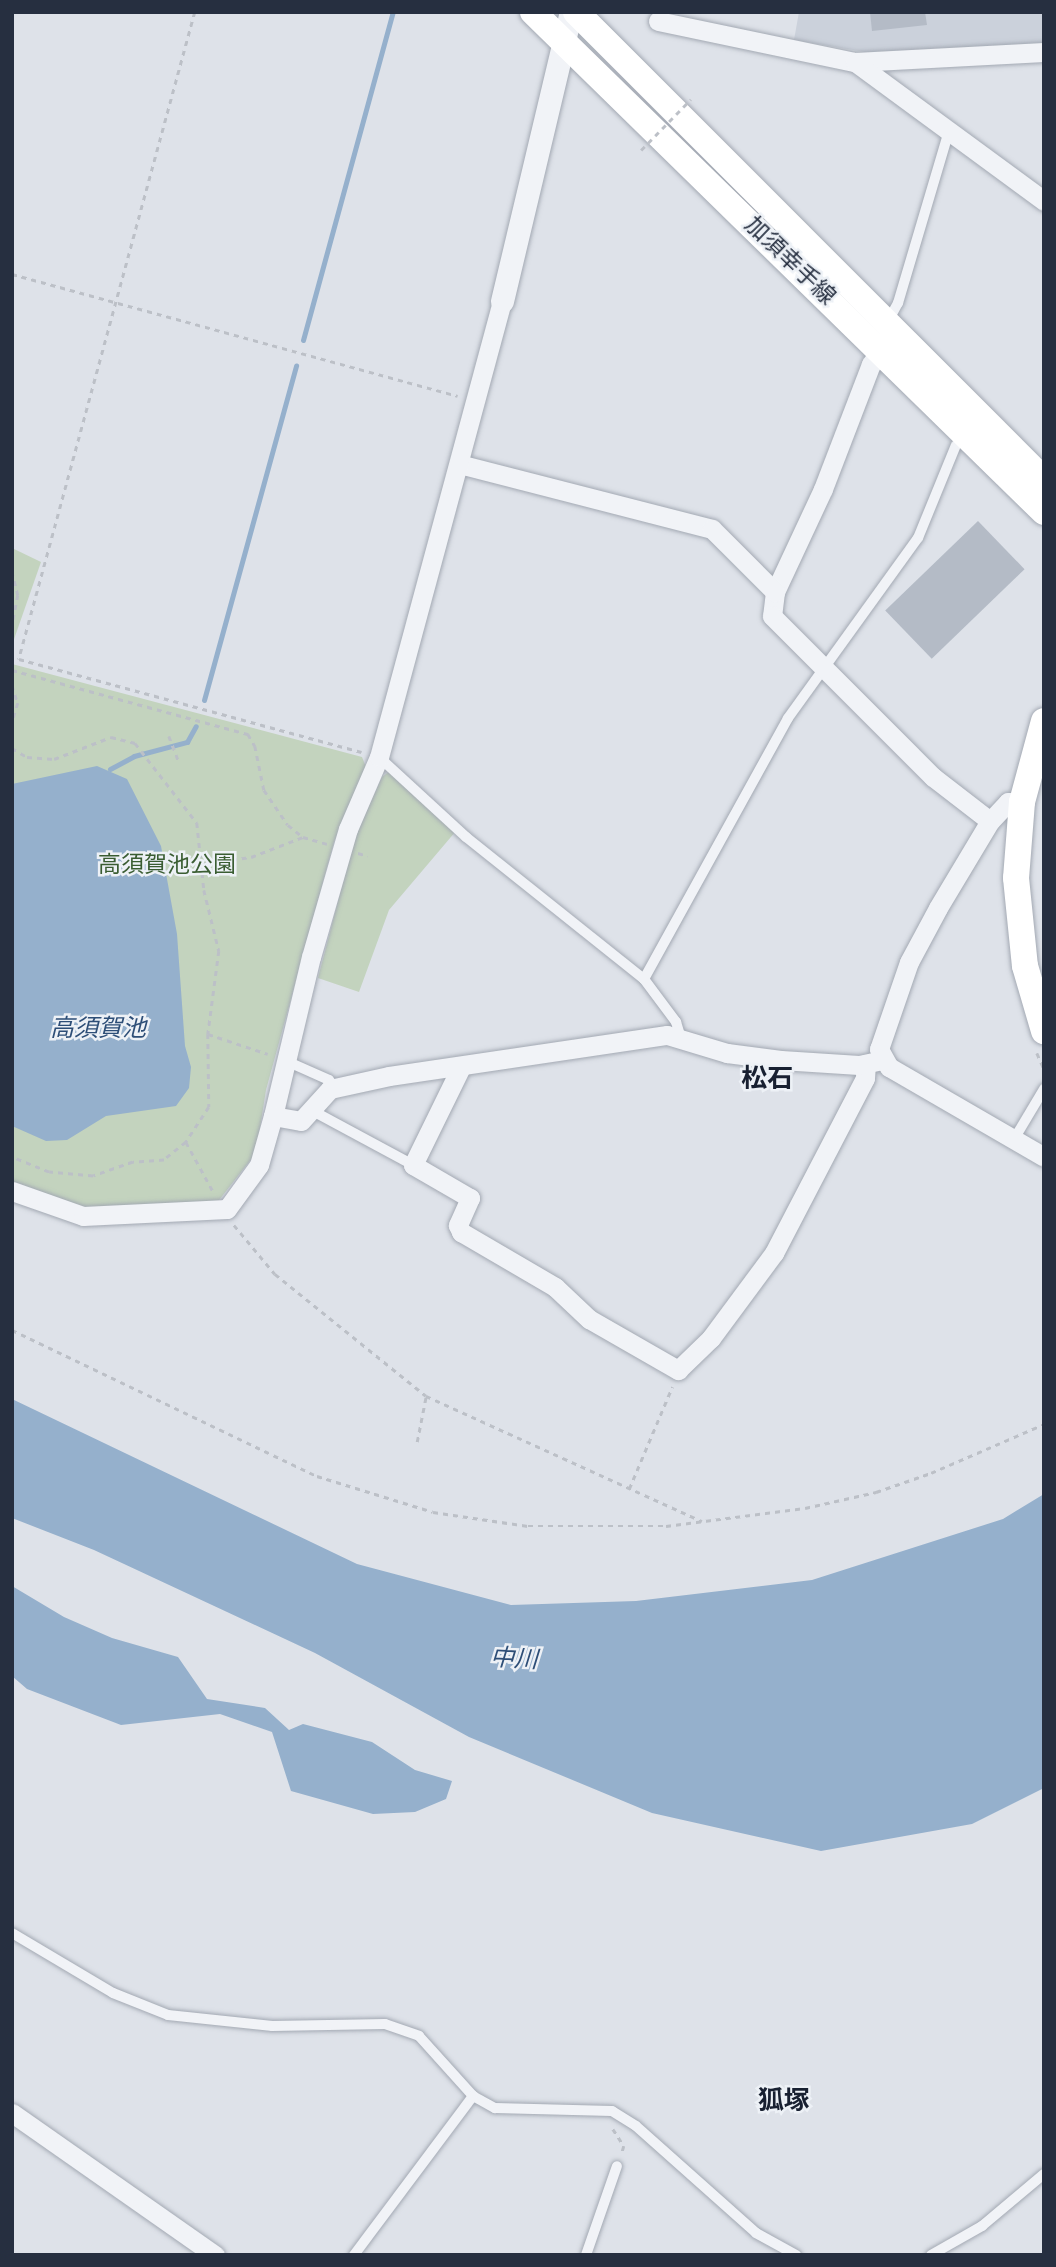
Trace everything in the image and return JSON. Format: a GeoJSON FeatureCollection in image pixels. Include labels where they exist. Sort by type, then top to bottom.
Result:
{"type":"FeatureCollection","features":[{"type":"Feature","properties":{"kind":"main road","name":"加須幸手線"},"geometry":{"type":"LineString","coordinates":[[533,12],[1044,480]]}},
{"type":"Feature","properties":{"kind":"main road","name":"加須幸手線"},"geometry":{"type":"LineString","coordinates":[[574,12],[884,336],[1044,512]]}},
{"type":"Feature","properties":{"kind":"main road"},"geometry":{"type":"LineString","coordinates":[[1044,721],[1022,802],[1016,878],[1025,966],[1044,1031]]}},
{"type":"Feature","properties":{"kind":"street"},"geometry":{"type":"LineString","coordinates":[[12,1191],[83,1216],[223,1205],[259,1165],[274,1116],[284,1060],[341,848],[379,757],[477,401],[564,43],[574,12]]}},
{"type":"Feature","properties":{"kind":"street"},"geometry":{"type":"LineString","coordinates":[[658,22],[855,62],[1044,52]]}},
{"type":"Feature","properties":{"kind":"street"},"geometry":{"type":"LineString","coordinates":[[855,62],[948,134],[1044,201]]}},
{"type":"Feature","properties":{"kind":"street"},"geometry":{"type":"LineString","coordinates":[[884,336],[870,364],[823,489],[775,592],[772,616],[933,777],[989,821]]}},
{"type":"Feature","properties":{"kind":"street"},"geometry":{"type":"LineString","coordinates":[[459,464],[712,529],[775,592]]}},
{"type":"Feature","properties":{"kind":"street"},"geometry":{"type":"LineString","coordinates":[[461,1068],[413,1165],[470,1198],[458,1226],[461,1232],[555,1287],[589,1319],[678,1370],[712,1338],[774,1253],[864,1078],[875,1062],[881,1036],[909,962],[989,821],[1008,802],[1022,802]]}},
{"type":"Feature","properties":{"kind":"street"},"geometry":{"type":"LineString","coordinates":[[274,1116],[301,1121],[334,1087],[667,1035],[727,1054],[875,1062],[1044,1157]]}},
{"type":"Feature","properties":{"kind":"street"},"geometry":{"type":"LineString","coordinates":[[12,2113],[215,2255]]}},
{"type":"Feature","properties":{"kind":"lane"},"geometry":{"type":"LineString","coordinates":[[884,336],[898,303],[948,134]]}},
{"type":"Feature","properties":{"kind":"lane"},"geometry":{"type":"LineString","coordinates":[[644,979],[788,718],[918,538],[956,445]]}},
{"type":"Feature","properties":{"kind":"lane"},"geometry":{"type":"LineString","coordinates":[[379,757],[466,837],[644,979],[677,1022],[681,1038]]}},
{"type":"Feature","properties":{"kind":"lane"},"geometry":{"type":"LineString","coordinates":[[284,1060],[329,1080],[334,1087]]}},
{"type":"Feature","properties":{"kind":"lane"},"geometry":{"type":"LineString","coordinates":[[1013,1141],[1044,1089]]}},
{"type":"Feature","properties":{"kind":"lane"},"geometry":{"type":"LineString","coordinates":[[310,1110],[413,1165]]}},
{"type":"Feature","properties":{"kind":"lane"},"geometry":{"type":"LineString","coordinates":[[12,1933],[113,1993],[168,2015],[272,2026],[365,2023],[400,2028],[435,2050],[473,2096],[495,2108],[516,2110],[587,2107],[612,2111],[636,2126],[757,2234],[796,2255]]}},
{"type":"Feature","properties":{"kind":"lane"},"geometry":{"type":"LineString","coordinates":[[354,2255],[473,2096]]}},
{"type":"Feature","properties":{"kind":"lane"},"geometry":{"type":"LineString","coordinates":[[586,2255],[617,2166]]}},
{"type":"Feature","properties":{"kind":"lane"},"geometry":{"type":"LineString","coordinates":[[931,2255],[982,2226],[1044,2174]]}},
{"type":"Feature","properties":{"kind":"path"},"geometry":{"type":"LineString","coordinates":[[19,659],[195,12]]}},
{"type":"Feature","properties":{"kind":"path"},"geometry":{"type":"LineString","coordinates":[[641,150],[691,99]]}},
{"type":"Feature","properties":{"kind":"path"},"geometry":{"type":"LineString","coordinates":[[12,274],[477,401]]}},
{"type":"Feature","properties":{"kind":"path"},"geometry":{"type":"LineString","coordinates":[[12,571],[18,595],[12,625]]}},
{"type":"Feature","properties":{"kind":"path"},"geometry":{"type":"LineString","coordinates":[[12,656],[379,757]]}},
{"type":"Feature","properties":{"kind":"path"},"geometry":{"type":"LineString","coordinates":[[12,670],[248,734],[255,746],[264,790],[288,825],[303,836],[333,846]]}},
{"type":"Feature","properties":{"kind":"path"},"geometry":{"type":"LineString","coordinates":[[12,685],[18,703],[12,723]]}},
{"type":"Feature","properties":{"kind":"path"},"geometry":{"type":"LineString","coordinates":[[169,736],[178,760]]}},
{"type":"Feature","properties":{"kind":"path"},"geometry":{"type":"LineString","coordinates":[[12,748],[27,757],[54,759],[111,737],[135,743],[149,764],[170,784],[197,823],[201,864],[219,951],[208,1034],[209,1107],[186,1142],[164,1160],[132,1162],[93,1175],[49,1172],[12,1157]]}},
{"type":"Feature","properties":{"kind":"path"},"geometry":{"type":"LineString","coordinates":[[201,864],[251,857],[303,836]]}},
{"type":"Feature","properties":{"kind":"path"},"geometry":{"type":"LineString","coordinates":[[208,1034],[284,1060]]}},
{"type":"Feature","properties":{"kind":"path"},"geometry":{"type":"LineString","coordinates":[[186,1142],[236,1230],[275,1274],[426,1395],[705,1522]]}},
{"type":"Feature","properties":{"kind":"path"},"geometry":{"type":"LineString","coordinates":[[12,1330],[317,1476],[377,1497],[433,1512],[528,1526],[705,1522],[775,1514],[876,1492],[998,1447],[1044,1424]]}},
{"type":"Feature","properties":{"kind":"path"},"geometry":{"type":"LineString","coordinates":[[629,1489],[678,1370]]}},
{"type":"Feature","properties":{"kind":"path"},"geometry":{"type":"LineString","coordinates":[[417,1442],[426,1395]]}},
{"type":"Feature","properties":{"kind":"path"},"geometry":{"type":"LineString","coordinates":[[612,2111],[610,2124],[624,2146],[617,2166]]}},
{"type":"Feature","properties":{"kind":"shaded area"},"geometry":{"type":"Polygon","coordinates":[[[799,12],[1044,12],[1044,47],[865,52],[794,40],[799,12]]]}},
{"type":"Feature","properties":{"kind":"green space"},"geometry":{"type":"Polygon","coordinates":[[[12,548],[41,562],[12,645],[12,548]]]}},
{"type":"Feature","properties":{"kind":"green space","name":"高須賀池公園"},"geometry":{"type":"Polygon","coordinates":[[[12,664],[362,757],[366,767],[334,842],[266,1090],[256,1153],[216,1204],[89,1210],[12,1184],[12,664]]]}},
{"type":"Feature","properties":{"kind":"green space"},"geometry":{"type":"Polygon","coordinates":[[[390,771],[456,831],[389,910],[359,992],[318,978],[355,836],[382,777],[390,771]]]}},
{"type":"Feature","properties":{"kind":"water","name":"高須賀池"},"geometry":{"type":"Polygon","coordinates":[[[97,766],[127,779],[161,846],[177,934],[185,1046],[191,1067],[189,1088],[176,1106],[106,1116],[67,1140],[46,1141],[12,1126],[12,784],[97,766]]]}},
{"type":"Feature","properties":{"kind":"water","name":"中川"},"geometry":{"type":"Polygon","coordinates":[[[12,1399],[357,1564],[511,1605],[636,1601],[812,1580],[1003,1519],[1044,1494],[1044,1788],[972,1824],[821,1851],[652,1813],[469,1737],[315,1653],[94,1550],[12,1518],[12,1399]]]}},
{"type":"Feature","properties":{"kind":"water"},"geometry":{"type":"Polygon","coordinates":[[[12,1586],[64,1617],[112,1638],[178,1657],[207,1699],[265,1708],[289,1730],[303,1724],[372,1742],[415,1770],[452,1781],[446,1799],[415,1812],[373,1814],[291,1791],[272,1732],[220,1714],[121,1725],[27,1689],[12,1676],[12,1586]]]}},
{"type":"Feature","properties":{"kind":"building"},"geometry":{"type":"Polygon","coordinates":[[[870,12],[925,12],[927,25],[872,31],[870,12]]]}},
{"type":"Feature","properties":{"kind":"building"},"geometry":{"type":"Polygon","coordinates":[[[978,521],[1025,569],[932,659],[885,611],[978,521]]]}},
{"type":"Feature","properties":{"kind":"waterway"},"geometry":{"type":"LineString","coordinates":[[303,340],[393,12]]}},
{"type":"Feature","properties":{"kind":"waterway"},"geometry":{"type":"LineString","coordinates":[[204,700],[296,365]]}},
{"type":"Feature","properties":{"kind":"waterway"},"geometry":{"type":"LineString","coordinates":[[110,769],[134,756],[187,742],[196,726]]}},
{"type":"Feature","properties":{"kind":"district","name":"松石"},"geometry":{"type":"Point","coordinates":[767,1080]}},
{"type":"Feature","properties":{"kind":"district","name":"狐塚"},"geometry":{"type":"Point","coordinates":[784,2102]}}]}
